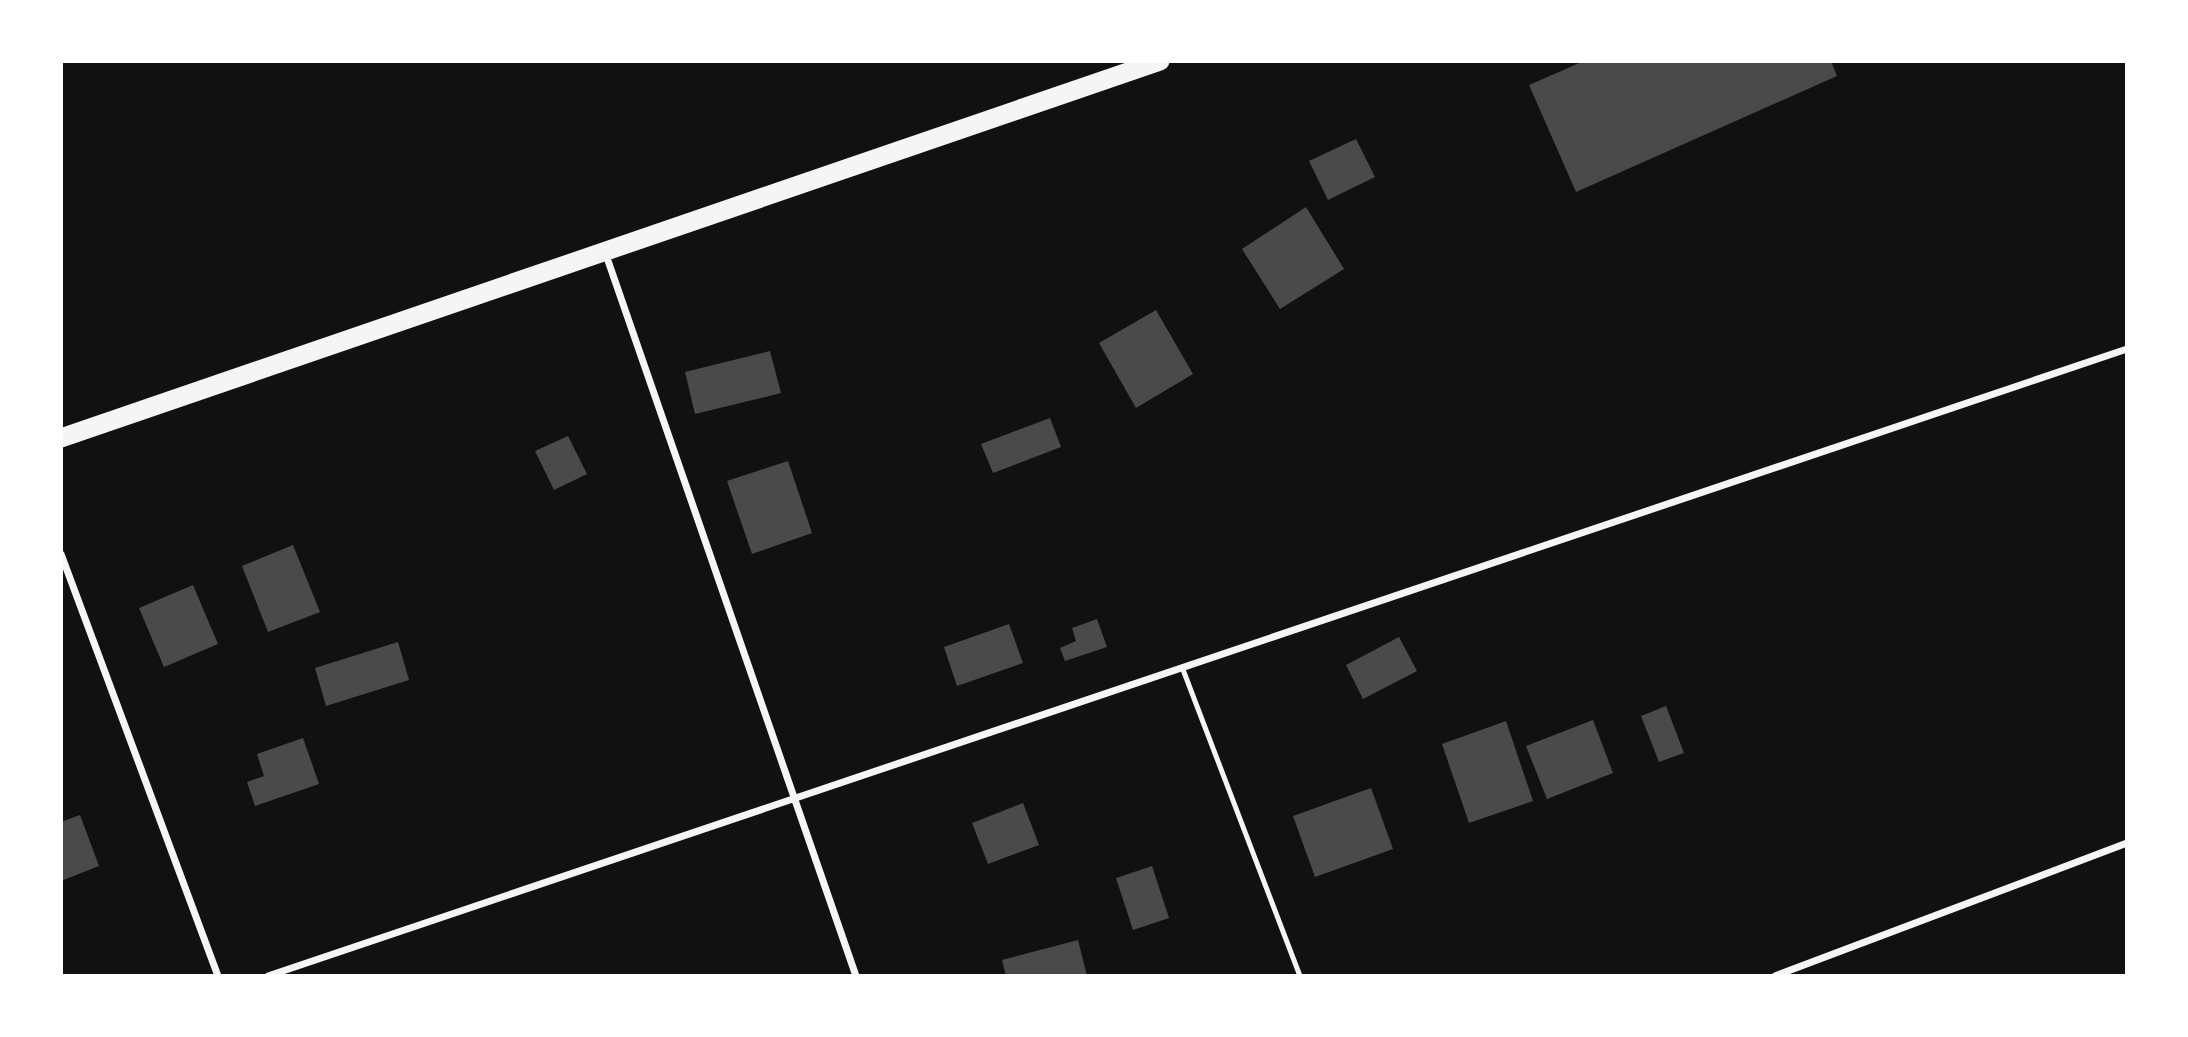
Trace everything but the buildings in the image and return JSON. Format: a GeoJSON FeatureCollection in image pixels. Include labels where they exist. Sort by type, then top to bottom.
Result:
{"type":"FeatureCollection","features":[{"type":"Feature","properties":{"kind":"highway"},"geometry":{"type":"LineString","coordinates":[[61,438],[1160,61]]}},
{"type":"Feature","properties":{"kind":"street"},"geometry":{"type":"LineString","coordinates":[[605,252],[856,976]]}},
{"type":"Feature","properties":{"kind":"street"},"geometry":{"type":"LineString","coordinates":[[268,976],[2127,349]]}},
{"type":"Feature","properties":{"kind":"street"},"geometry":{"type":"LineString","coordinates":[[61,554],[218,976]]}},
{"type":"Feature","properties":{"kind":"street"},"geometry":{"type":"LineString","coordinates":[[1775,976],[2127,844]]}},
{"type":"Feature","properties":{"kind":"lane"},"geometry":{"type":"LineString","coordinates":[[1182,667],[1300,976]]}}]}
